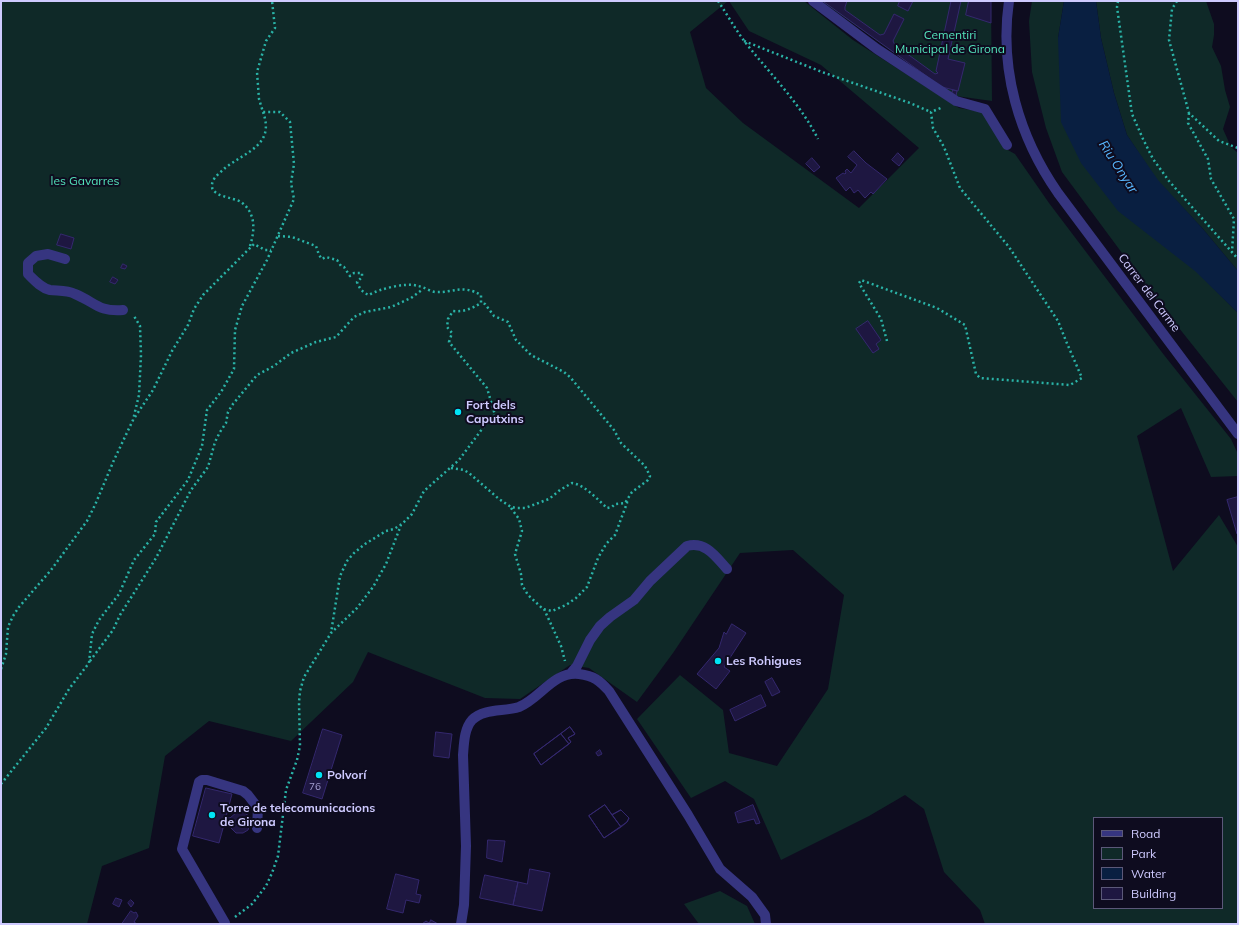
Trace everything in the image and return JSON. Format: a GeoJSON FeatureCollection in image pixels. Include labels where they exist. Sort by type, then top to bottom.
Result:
{"type":"FeatureCollection","features":[{"type":"Feature","properties":{"kind":"street"},"geometry":{"type":"LineString","coordinates":[[813,1],[877,49],[956,101],[985,109],[1007,144]]}},
{"type":"Feature","properties":{"kind":"street","name":"Carrer del Carme"},"geometry":{"type":"LineString","coordinates":[[1009,1],[1006,44],[1009,77],[1022,125],[1041,166],[1058,193],[1238,434]]}},
{"type":"Feature","properties":{"kind":"street"},"geometry":{"type":"LineString","coordinates":[[65,259],[48,254],[36,256],[28,263],[28,274],[49,290],[74,293],[101,308],[123,310]]}},
{"type":"Feature","properties":{"kind":"street"},"geometry":{"type":"LineString","coordinates":[[461,924],[464,905],[466,846],[463,755],[464,741],[468,725],[473,719],[482,714],[515,708],[526,704],[553,682],[569,674],[577,666],[590,640],[600,626],[634,600],[650,581],[688,546],[695,544],[705,547],[714,554],[727,569]]}},
{"type":"Feature","properties":{"kind":"street"},"geometry":{"type":"LineString","coordinates":[[569,674],[594,677],[610,691],[688,814],[720,869],[752,897],[765,915],[766,924]]}},
{"type":"Feature","properties":{"kind":"street"},"geometry":{"type":"LineString","coordinates":[[225,923],[182,849],[199,782],[206,780],[243,791],[248,794],[258,808],[257,828]]}},
{"type":"Feature","properties":{"kind":"path"},"geometry":{"type":"LineString","coordinates":[[250,247],[253,218],[247,207],[240,201],[219,195],[213,190],[212,185],[213,180],[218,173],[261,143],[266,133],[266,120],[258,99],[257,72],[266,41],[275,28],[272,1]]}},
{"type":"Feature","properties":{"kind":"path"},"geometry":{"type":"LineString","coordinates":[[718,1],[744,41],[786,90],[809,122],[818,139]]}},
{"type":"Feature","properties":{"kind":"path"},"geometry":{"type":"LineString","coordinates":[[1118,1],[1117,7],[1132,114],[1143,139],[1153,159],[1169,181],[1238,259]]}},
{"type":"Feature","properties":{"kind":"path"},"geometry":{"type":"LineString","coordinates":[[1177,1],[1172,9],[1170,40],[1189,113],[1188,123],[1208,159],[1211,180],[1234,219],[1232,252]]}},
{"type":"Feature","properties":{"kind":"path"},"geometry":{"type":"LineString","coordinates":[[744,41],[822,72],[910,103],[931,112],[956,101]]}},
{"type":"Feature","properties":{"kind":"path"},"geometry":{"type":"LineString","coordinates":[[89,663],[92,634],[99,620],[119,594],[134,560],[155,534],[156,522],[188,480],[202,446],[207,410],[221,392],[234,369],[235,330],[242,306],[278,236],[294,199],[291,183],[294,164],[290,122],[280,112],[263,112]]}},
{"type":"Feature","properties":{"kind":"path"},"geometry":{"type":"LineString","coordinates":[[887,341],[881,319],[859,284],[861,280],[937,308],[965,325],[976,374],[980,378],[1070,385],[1082,378],[1058,321],[1009,247],[960,188],[944,147],[933,128],[931,112]]}},
{"type":"Feature","properties":{"kind":"path"},"geometry":{"type":"LineString","coordinates":[[1189,113],[1219,141],[1238,148]]}},
{"type":"Feature","properties":{"kind":"path"},"geometry":{"type":"LineString","coordinates":[[278,236],[292,237],[316,246],[322,259],[326,257],[338,260],[350,276],[354,273],[362,273],[362,277],[357,282],[358,286],[365,294],[369,295],[381,290],[416,285],[434,292],[461,289],[472,290],[481,294],[481,303]]}},
{"type":"Feature","properties":{"kind":"path"},"geometry":{"type":"LineString","coordinates":[[1,669],[6,654],[8,627],[13,616],[51,570],[87,521],[133,420],[156,385],[172,351],[188,325],[194,309],[203,295],[254,244],[265,250],[271,250]]}},
{"type":"Feature","properties":{"kind":"path"},"geometry":{"type":"LineString","coordinates":[[1,784],[46,728],[69,689],[113,630],[120,615],[156,558],[191,490],[208,467],[215,442],[226,423],[228,412],[257,375],[274,366],[291,353],[316,342],[336,337],[354,317],[365,312],[391,307],[411,298],[423,289]]}},
{"type":"Feature","properties":{"kind":"path"},"geometry":{"type":"LineString","coordinates":[[331,633],[340,576],[347,561],[365,544],[386,531],[401,525],[412,514],[424,491],[436,479],[460,460],[495,415],[487,388],[450,342],[452,334],[447,327],[448,319],[453,311],[462,312],[481,303]]}},
{"type":"Feature","properties":{"kind":"path"},"geometry":{"type":"LineString","coordinates":[[481,303],[485,304],[494,316],[508,322],[516,340],[531,355],[564,372],[570,377],[614,430],[621,443],[644,466],[650,476],[648,480],[632,492],[627,500],[615,534],[606,544],[598,558],[587,586],[576,598],[566,605],[552,611],[543,609]]}},
{"type":"Feature","properties":{"kind":"path"},"geometry":{"type":"LineString","coordinates":[[123,310],[131,313],[140,326],[139,395],[133,420]]}},
{"type":"Feature","properties":{"kind":"path"},"geometry":{"type":"LineString","coordinates":[[451,468],[464,470],[469,473],[489,492],[511,507],[519,519],[522,531],[516,554],[522,585],[528,595],[543,609],[564,653],[569,674]]}},
{"type":"Feature","properties":{"kind":"path"},"geometry":{"type":"LineString","coordinates":[[511,507],[525,508],[549,499],[572,483],[582,486],[607,508],[627,500]]}},
{"type":"Feature","properties":{"kind":"path"},"geometry":{"type":"LineString","coordinates":[[225,923],[252,904],[266,886],[278,856],[286,790],[297,760],[300,746],[299,699],[302,683],[308,670],[322,650],[331,633],[357,608],[372,587],[386,564],[401,525]]}},
{"type":"Feature","properties":{"kind":"green space","name":"les Gavarres"},"geometry":{"type":"Polygon","coordinates":[[[1,1],[728,1],[690,32],[706,88],[743,123],[859,208],[919,148],[821,65],[749,31],[729,1],[804,1],[853,40],[959,108],[983,112],[1006,149],[1015,154],[1049,203],[1164,355],[1231,439],[1238,454],[1238,476],[1211,477],[1181,408],[1137,436],[1173,571],[1219,515],[1238,547],[1238,924],[985,924],[980,910],[944,872],[924,809],[905,795],[869,816],[781,860],[754,799],[725,781],[691,798],[637,719],[680,675],[723,710],[729,753],[777,766],[828,689],[844,595],[793,550],[740,553],[673,653],[637,702],[589,668],[570,665],[520,699],[485,698],[368,652],[353,682],[291,741],[209,721],[165,756],[149,848],[102,866],[87,924],[1,924],[1,1]]]}},
{"type":"Feature","properties":{"kind":"green space","name":"Cementiri Municipal de Girona"},"geometry":{"type":"Polygon","coordinates":[[[821,1],[991,1],[992,101],[956,96],[952,94],[821,1]]]}},
{"type":"Feature","properties":{"kind":"green space"},"geometry":{"type":"Polygon","coordinates":[[[1032,1],[1064,1],[1058,38],[1196,271],[1238,313],[1238,402],[1159,303],[1062,172],[1046,128],[1032,72],[1029,21],[1032,1]]]}},
{"type":"Feature","properties":{"kind":"green space"},"geometry":{"type":"Polygon","coordinates":[[[1096,1],[1206,1],[1214,24],[1212,47],[1221,66],[1225,90],[1230,107],[1223,129],[1231,147],[1238,153],[1238,271],[1203,229],[1157,180],[1127,135],[1114,93],[1101,38],[1096,1]]]}},
{"type":"Feature","properties":{"kind":"green space"},"geometry":{"type":"Polygon","coordinates":[[[720,891],[747,906],[755,924],[699,924],[684,904],[720,891]]]}},
{"type":"Feature","properties":{"kind":"water","name":"Riu Onyar"},"geometry":{"type":"Polygon","coordinates":[[[1064,1],[1096,1],[1101,38],[1114,93],[1127,135],[1158,180],[1203,229],[1238,271],[1238,313],[1195,271],[1118,211],[1081,163],[1061,122],[1058,38],[1064,1]]]}},
{"type":"Feature","properties":{"kind":"building"},"geometry":{"type":"Polygon","coordinates":[[[823,1],[847,1],[845,10],[880,35],[884,34],[894,14],[904,19],[893,41],[895,45],[935,74],[938,73],[936,71],[951,1],[961,1],[948,59],[965,63],[958,91],[942,87],[823,1]]]}},
{"type":"Feature","properties":{"kind":"building"},"geometry":{"type":"Polygon","coordinates":[[[900,1],[913,1],[908,11],[898,6],[900,1]]]}},
{"type":"Feature","properties":{"kind":"building"},"geometry":{"type":"Polygon","coordinates":[[[969,1],[991,1],[991,23],[966,15],[969,1]]]}},
{"type":"Feature","properties":{"kind":"building"},"geometry":{"type":"Polygon","coordinates":[[[953,90],[957,91],[956,96],[952,94],[953,90]]]}},
{"type":"Feature","properties":{"kind":"building"},"geometry":{"type":"Polygon","coordinates":[[[854,151],[866,163],[887,179],[873,194],[871,192],[865,198],[858,190],[854,193],[850,187],[846,191],[836,178],[843,173],[845,174],[847,169],[851,173],[857,165],[848,157],[854,151]]]}},
{"type":"Feature","properties":{"kind":"building"},"geometry":{"type":"Polygon","coordinates":[[[898,153],[904,159],[899,166],[892,160],[898,153]]]}},
{"type":"Feature","properties":{"kind":"building"},"geometry":{"type":"Polygon","coordinates":[[[812,158],[820,167],[814,172],[806,164],[812,158]]]}},
{"type":"Feature","properties":{"kind":"building"},"geometry":{"type":"Polygon","coordinates":[[[61,234],[74,238],[71,249],[57,245],[61,234]]]}},
{"type":"Feature","properties":{"kind":"building"},"geometry":{"type":"Polygon","coordinates":[[[123,264],[127,266],[125,269],[121,268],[123,264]]]}},
{"type":"Feature","properties":{"kind":"building"},"geometry":{"type":"Polygon","coordinates":[[[113,277],[118,280],[115,284],[110,282],[113,277]]]}},
{"type":"Feature","properties":{"kind":"building"},"geometry":{"type":"Polygon","coordinates":[[[868,321],[881,340],[876,344],[879,349],[873,353],[856,329],[868,321]]]}},
{"type":"Feature","properties":{"kind":"building"},"geometry":{"type":"Polygon","coordinates":[[[1238,497],[1238,534],[1237,534],[1227,500],[1238,497]]]}},
{"type":"Feature","properties":{"kind":"building","name":"Les Rohigues"},"geometry":{"type":"Polygon","coordinates":[[[732,624],[746,633],[724,667],[730,671],[716,689],[697,674],[719,648],[724,632],[726,634],[732,624]]]}},
{"type":"Feature","properties":{"kind":"building"},"geometry":{"type":"Polygon","coordinates":[[[772,678],[780,692],[772,696],[765,682],[772,678]]]}},
{"type":"Feature","properties":{"kind":"building"},"geometry":{"type":"Polygon","coordinates":[[[761,695],[766,706],[735,721],[730,710],[761,695]]]}},
{"type":"Feature","properties":{"kind":"building"},"geometry":{"type":"Polygon","coordinates":[[[570,727],[575,734],[568,738],[571,742],[541,765],[534,754],[570,727]]]}},
{"type":"Feature","properties":{"kind":"building"},"geometry":{"type":"Polygon","coordinates":[[[570,727],[575,734],[568,738],[571,742],[569,744],[561,734],[570,727]]]}},
{"type":"Feature","properties":{"kind":"building","name":"Polvorí"},"geometry":{"type":"Polygon","coordinates":[[[323,729],[342,735],[322,799],[303,793],[323,729]]]}},
{"type":"Feature","properties":{"kind":"building"},"geometry":{"type":"Polygon","coordinates":[[[436,732],[452,734],[449,758],[434,756],[436,732]]]}},
{"type":"Feature","properties":{"kind":"building"},"geometry":{"type":"Polygon","coordinates":[[[561,734],[569,744],[541,765],[534,754],[561,734]]]}},
{"type":"Feature","properties":{"kind":"building"},"geometry":{"type":"Polygon","coordinates":[[[600,750],[602,754],[598,756],[596,753],[600,750]]]}},
{"type":"Feature","properties":{"kind":"building","name":"Torre de telecomunicacions de Girona"},"geometry":{"type":"Polygon","coordinates":[[[206,788],[232,794],[226,817],[230,818],[237,812],[241,811],[245,813],[250,817],[251,822],[248,830],[243,833],[236,833],[231,828],[229,822],[225,821],[219,843],[193,836],[206,788]]]}},
{"type":"Feature","properties":{"kind":"building"},"geometry":{"type":"Polygon","coordinates":[[[605,805],[612,815],[621,810],[629,818],[627,822],[604,838],[589,816],[605,805]]]}},
{"type":"Feature","properties":{"kind":"building"},"geometry":{"type":"Polygon","coordinates":[[[605,805],[621,827],[604,838],[589,816],[605,805]]]}},
{"type":"Feature","properties":{"kind":"building"},"geometry":{"type":"Polygon","coordinates":[[[753,805],[760,823],[756,824],[754,819],[738,823],[735,813],[753,805]]]}},
{"type":"Feature","properties":{"kind":"building"},"geometry":{"type":"Polygon","coordinates":[[[621,810],[629,818],[621,827],[612,815],[621,810]]]}},
{"type":"Feature","properties":{"kind":"building"},"geometry":{"type":"Polygon","coordinates":[[[488,840],[505,841],[502,862],[487,858],[488,840]]]}},
{"type":"Feature","properties":{"kind":"building"},"geometry":{"type":"Polygon","coordinates":[[[530,869],[550,873],[542,911],[513,905],[518,882],[527,884],[530,869]]]}},
{"type":"Feature","properties":{"kind":"building"},"geometry":{"type":"Polygon","coordinates":[[[396,874],[419,880],[416,894],[421,895],[419,903],[406,900],[403,913],[387,909],[396,874]]]}},
{"type":"Feature","properties":{"kind":"building"},"geometry":{"type":"Polygon","coordinates":[[[485,875],[518,882],[513,905],[480,898],[485,875]]]}},
{"type":"Feature","properties":{"kind":"building"},"geometry":{"type":"Polygon","coordinates":[[[116,898],[122,900],[119,907],[113,904],[116,898]]]}},
{"type":"Feature","properties":{"kind":"building"},"geometry":{"type":"Polygon","coordinates":[[[131,900],[134,903],[131,907],[128,903],[131,900]]]}},
{"type":"Feature","properties":{"kind":"building"},"geometry":{"type":"Polygon","coordinates":[[[131,911],[134,913],[136,912],[138,916],[134,922],[137,924],[122,924],[131,911]]]}},
{"type":"Feature","properties":{"kind":"building"},"geometry":{"type":"Polygon","coordinates":[[[431,920],[438,924],[422,924],[426,921],[429,923],[431,920]]]}},
{"type":"Feature","properties":{"kind":"place","name":"Fort dels Caputxins"},"geometry":{"type":"Point","coordinates":[458,412]}},
{"type":"Feature","properties":{"kind":"place","name":"Les Rohigues"},"geometry":{"type":"Point","coordinates":[718,661]}},
{"type":"Feature","properties":{"kind":"place","name":"Polvorí"},"geometry":{"type":"Point","coordinates":[319,775]}},
{"type":"Feature","properties":{"kind":"place","name":"Torre de telecomunicacions de Girona"},"geometry":{"type":"Point","coordinates":[212,815]}}]}
